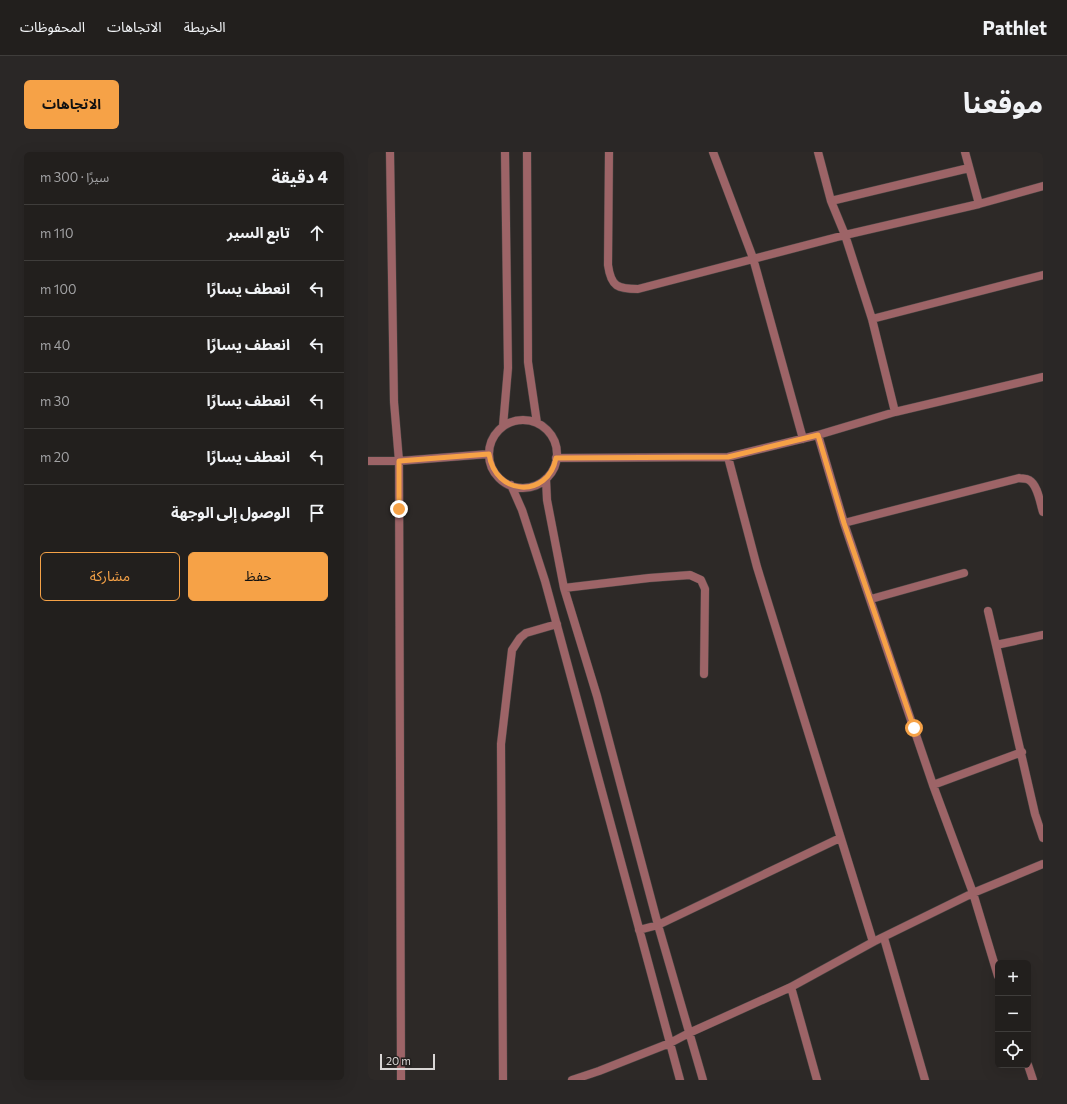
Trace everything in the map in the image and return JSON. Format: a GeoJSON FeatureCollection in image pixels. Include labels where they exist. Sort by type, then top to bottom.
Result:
{"type":"FeatureCollection","features":[{"type":"Feature","properties":{"kind":"street"},"geometry":{"type":"LineString","coordinates":[[390,152],[394,402],[399,461],[401,1080]]}},
{"type":"Feature","properties":{"kind":"street"},"geometry":{"type":"LineString","coordinates":[[503,426],[508,368],[505,152]]}},
{"type":"Feature","properties":{"kind":"street"},"geometry":{"type":"LineString","coordinates":[[527,152],[528,362],[537,423]]}},
{"type":"Feature","properties":{"kind":"street"},"geometry":{"type":"LineString","coordinates":[[609,152],[608,265],[610,277],[615,285],[624,289],[638,289],[753,258],[979,204],[1043,186]]}},
{"type":"Feature","properties":{"kind":"street"},"geometry":{"type":"LineString","coordinates":[[713,152],[753,258],[803,438]]}},
{"type":"Feature","properties":{"kind":"street"},"geometry":{"type":"LineString","coordinates":[[818,152],[831,201],[845,235],[872,319],[895,412]]}},
{"type":"Feature","properties":{"kind":"street"},"geometry":{"type":"LineString","coordinates":[[965,152],[979,204]]}},
{"type":"Feature","properties":{"kind":"street"},"geometry":{"type":"LineString","coordinates":[[831,201],[969,168]]}},
{"type":"Feature","properties":{"kind":"street"},"geometry":{"type":"LineString","coordinates":[[872,319],[1043,275]]}},
{"type":"Feature","properties":{"kind":"street"},"geometry":{"type":"LineString","coordinates":[[556,458],[728,457],[818,435],[895,412],[1043,377]]}},
{"type":"Feature","properties":{"kind":"street"},"geometry":{"type":"LineString","coordinates":[[526,420],[537,423],[546,429],[556,447],[555,466],[546,479],[535,485],[523,488],[511,485],[502,480],[495,473],[490,464],[490,444],[495,434],[503,426],[514,421],[526,420]]}},
{"type":"Feature","properties":{"kind":"street"},"geometry":{"type":"LineString","coordinates":[[818,435],[844,523],[933,785],[973,893],[995,966]]}},
{"type":"Feature","properties":{"kind":"street"},"geometry":{"type":"LineString","coordinates":[[368,461],[399,461],[489,454]]}},
{"type":"Feature","properties":{"kind":"street"},"geometry":{"type":"LineString","coordinates":[[728,457],[757,567],[873,942]]}},
{"type":"Feature","properties":{"kind":"street"},"geometry":{"type":"LineString","coordinates":[[844,523],[1019,478],[1028,479],[1032,482],[1036,489],[1043,512]]}},
{"type":"Feature","properties":{"kind":"street"},"geometry":{"type":"LineString","coordinates":[[546,479],[547,500],[564,588],[598,696],[658,925],[703,1080]]}},
{"type":"Feature","properties":{"kind":"street"},"geometry":{"type":"LineString","coordinates":[[511,485],[527,525],[545,581],[680,1080]]}},
{"type":"Feature","properties":{"kind":"street"},"geometry":{"type":"LineString","coordinates":[[871,599],[964,573]]}},
{"type":"Feature","properties":{"kind":"street"},"geometry":{"type":"LineString","coordinates":[[564,588],[649,578],[683,576],[690,576],[701,580],[705,590],[704,674]]}},
{"type":"Feature","properties":{"kind":"street"},"geometry":{"type":"LineString","coordinates":[[988,611],[1022,752],[1035,814],[1043,838]]}},
{"type":"Feature","properties":{"kind":"street"},"geometry":{"type":"LineString","coordinates":[[503,1080],[501,744],[512,650],[520,638],[526,633],[557,624]]}},
{"type":"Feature","properties":{"kind":"street"},"geometry":{"type":"LineString","coordinates":[[996,645],[1043,635]]}},
{"type":"Feature","properties":{"kind":"street"},"geometry":{"type":"LineString","coordinates":[[933,785],[1022,752]]}},
{"type":"Feature","properties":{"kind":"street"},"geometry":{"type":"LineString","coordinates":[[639,930],[658,925],[840,838]]}},
{"type":"Feature","properties":{"kind":"street"},"geometry":{"type":"LineString","coordinates":[[572,1080],[599,1076],[689,1033],[792,987],[873,942],[884,938],[973,893],[1043,864]]}},
{"type":"Feature","properties":{"kind":"street"},"geometry":{"type":"LineString","coordinates":[[884,938],[924,1080]]}},
{"type":"Feature","properties":{"kind":"street"},"geometry":{"type":"LineString","coordinates":[[792,987],[817,1080]]}},
{"type":"Feature","properties":{"kind":"street"},"geometry":{"type":"LineString","coordinates":[[1029,1068],[1033,1080]]}},
{"type":"Feature","properties":{"kind":"route"},"geometry":{"type":"LineString","coordinates":[[399,509],[399,461],[489,454],[490,464],[495,473],[502,480],[511,485],[523,488],[535,485],[546,479],[555,466],[556,458],[728,457],[818,435],[844,523],[914,728]]}}]}
